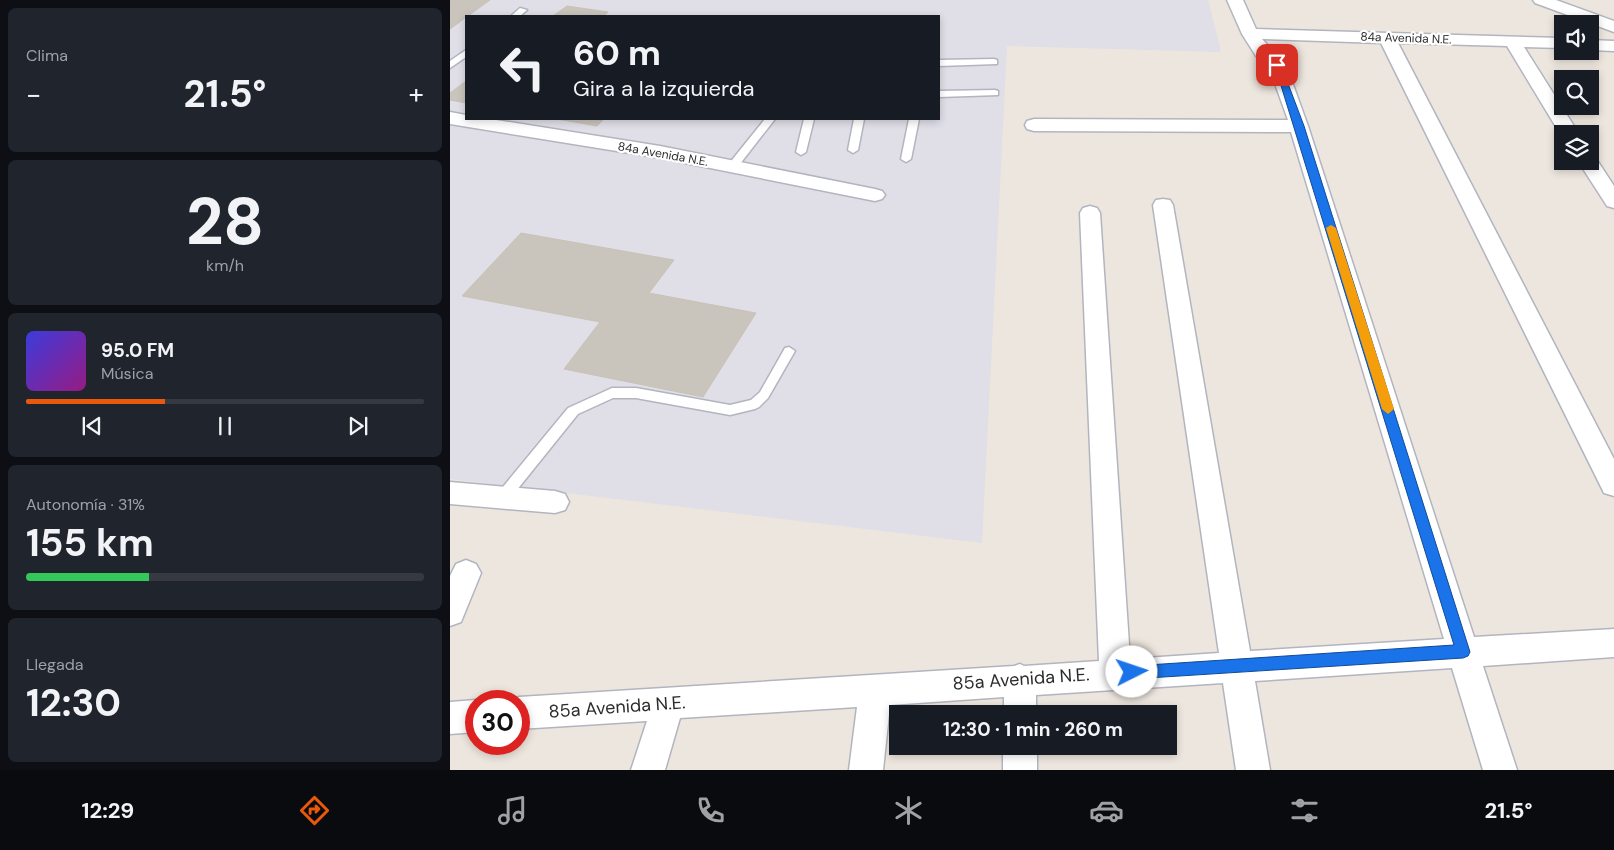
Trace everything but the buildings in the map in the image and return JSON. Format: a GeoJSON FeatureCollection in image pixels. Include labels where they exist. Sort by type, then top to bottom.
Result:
{"type":"FeatureCollection","features":[{"type":"Feature","properties":{"kind":"street"},"geometry":{"type":"LineString","coordinates":[[1541,0],[1614,26]]}},
{"type":"Feature","properties":{"kind":"street"},"geometry":{"type":"LineString","coordinates":[[1242,3],[1256,43],[1277,65],[1299,126],[1500,770]]}},
{"type":"Feature","properties":{"kind":"street"},"geometry":{"type":"LineString","coordinates":[[1387,38],[1614,485]]}},
{"type":"Feature","properties":{"kind":"street","name":"84a Avenida N.E."},"geometry":{"type":"LineString","coordinates":[[1256,43],[1387,38],[1554,43]]}},
{"type":"Feature","properties":{"kind":"street"},"geometry":{"type":"LineString","coordinates":[[1512,41],[1564,125]]}},
{"type":"Feature","properties":{"kind":"street"},"geometry":{"type":"LineString","coordinates":[[1599,45],[1614,46]]}},
{"type":"Feature","properties":{"kind":"street","name":"84a Avenida N.E."},"geometry":{"type":"LineString","coordinates":[[450,118],[732,167],[875,195]]}},
{"type":"Feature","properties":{"kind":"street"},"geometry":{"type":"LineString","coordinates":[[1034,125],[1299,126]]}},
{"type":"Feature","properties":{"kind":"street"},"geometry":{"type":"LineString","coordinates":[[1594,170],[1614,202]]}},
{"type":"Feature","properties":{"kind":"street"},"geometry":{"type":"LineString","coordinates":[[1164,205],[1253,770]]}},
{"type":"Feature","properties":{"kind":"street"},"geometry":{"type":"LineString","coordinates":[[1090,213],[1115,674]]}},
{"type":"Feature","properties":{"kind":"street"},"geometry":{"type":"LineString","coordinates":[[450,493],[555,502]]}},
{"type":"Feature","properties":{"kind":"street"},"geometry":{"type":"LineString","coordinates":[[450,612],[466,572]]}},
{"type":"Feature","properties":{"kind":"street","name":"85a Avenida N.E."},"geometry":{"type":"LineString","coordinates":[[530,713],[1020,679],[1614,642]]}},
{"type":"Feature","properties":{"kind":"street"},"geometry":{"type":"LineString","coordinates":[[1020,679],[1020,705]]}},
{"type":"Feature","properties":{"kind":"street"},"geometry":{"type":"LineString","coordinates":[[866,770],[875,689]]}},
{"type":"Feature","properties":{"kind":"street"},"geometry":{"type":"LineString","coordinates":[[648,770],[668,704]]}},
{"type":"Feature","properties":{"kind":"street"},"geometry":{"type":"LineString","coordinates":[[450,718],[465,717]]}},
{"type":"Feature","properties":{"kind":"street"},"geometry":{"type":"LineString","coordinates":[[1020,755],[1020,770]]}},
{"type":"Feature","properties":{"kind":"lane"},"geometry":{"type":"LineString","coordinates":[[516,15],[523,10]]}},
{"type":"Feature","properties":{"kind":"lane"},"geometry":{"type":"LineString","coordinates":[[450,65],[465,54]]}},
{"type":"Feature","properties":{"kind":"lane"},"geometry":{"type":"LineString","coordinates":[[940,62],[994,62]]}},
{"type":"Feature","properties":{"kind":"lane"},"geometry":{"type":"LineString","coordinates":[[940,94],[995,93]]}},
{"type":"Feature","properties":{"kind":"lane"},"geometry":{"type":"LineString","coordinates":[[732,167],[769,120]]}},
{"type":"Feature","properties":{"kind":"lane"},"geometry":{"type":"LineString","coordinates":[[801,152],[810,120]]}},
{"type":"Feature","properties":{"kind":"lane"},"geometry":{"type":"LineString","coordinates":[[853,150],[859,120]]}},
{"type":"Feature","properties":{"kind":"lane"},"geometry":{"type":"LineString","coordinates":[[906,159],[914,120]]}},
{"type":"Feature","properties":{"kind":"lane"},"geometry":{"type":"LineString","coordinates":[[504,498],[573,412],[612,393],[636,394],[730,410],[755,404],[764,395],[789,351]]}},
{"type":"Feature","properties":{"kind":"shaded area"},"geometry":{"type":"Polygon","coordinates":[[[450,0],[1208,0],[1221,52],[1007,46],[982,543],[450,479],[450,0]]]}},
{"type":"Feature","properties":{"kind":"slow traffic"},"geometry":{"type":"LineString","coordinates":[[1331,228],[1388,409]]}},
{"type":"Feature","properties":{"kind":"route"},"geometry":{"type":"LineString","coordinates":[[1132,672],[1463,652],[1299,126],[1277,65]]}}]}
